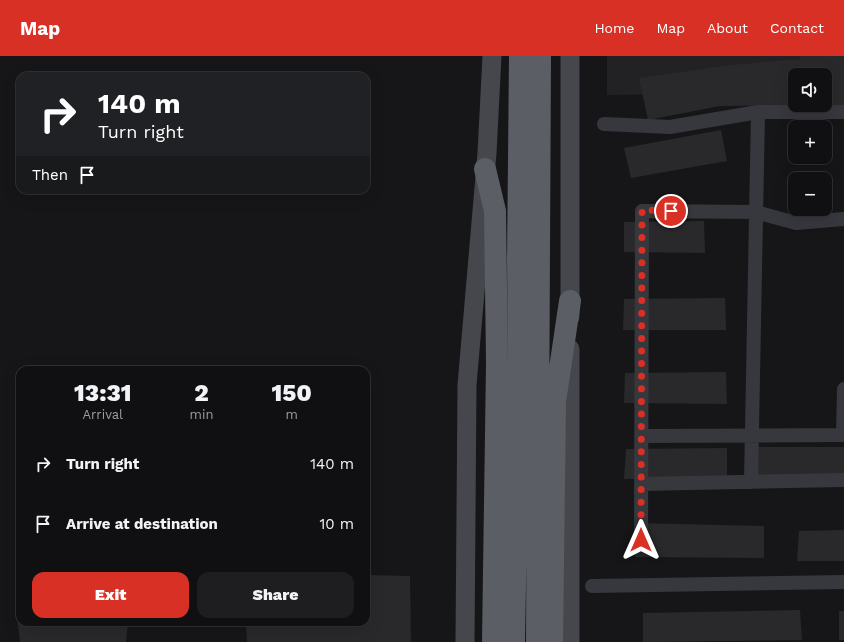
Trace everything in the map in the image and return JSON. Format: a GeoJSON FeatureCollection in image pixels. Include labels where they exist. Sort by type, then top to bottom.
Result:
{"type":"FeatureCollection","features":[{"type":"Feature","properties":{"kind":"highway"},"geometry":{"type":"LineString","coordinates":[[514,642],[519,360],[518,261],[520,56]]}},
{"type":"Feature","properties":{"kind":"highway"},"geometry":{"type":"LineString","coordinates":[[537,642],[540,56]]}},
{"type":"Feature","properties":{"kind":"highway"},"geometry":{"type":"LineString","coordinates":[[485,168],[495,211],[497,364],[493,642]]}},
{"type":"Feature","properties":{"kind":"highway"},"geometry":{"type":"LineString","coordinates":[[552,642],[555,402],[570,301]]}},
{"type":"Feature","properties":{"kind":"main road"},"geometry":{"type":"LineString","coordinates":[[465,642],[467,385],[487,153],[492,56]]}},
{"type":"Feature","properties":{"kind":"main road"},"geometry":{"type":"LineString","coordinates":[[570,56],[570,642]]}},
{"type":"Feature","properties":{"kind":"street"},"geometry":{"type":"LineString","coordinates":[[604,124],[670,127],[758,112],[844,112]]}},
{"type":"Feature","properties":{"kind":"street"},"geometry":{"type":"LineString","coordinates":[[751,482],[758,112]]}},
{"type":"Feature","properties":{"kind":"street"},"geometry":{"type":"LineString","coordinates":[[641,540],[642,210],[756,212],[796,223],[844,219]]}},
{"type":"Feature","properties":{"kind":"street"},"geometry":{"type":"LineString","coordinates":[[642,436],[752,434],[843,435],[844,389]]}},
{"type":"Feature","properties":{"kind":"street"},"geometry":{"type":"LineString","coordinates":[[641,484],[844,480]]}},
{"type":"Feature","properties":{"kind":"street"},"geometry":{"type":"LineString","coordinates":[[592,586],[844,582]]}},
{"type":"Feature","properties":{"kind":"shaded area"},"geometry":{"type":"Polygon","coordinates":[[[607,56],[844,56],[832,68],[788,68],[788,93],[607,95],[607,56]]]}},
{"type":"Feature","properties":{"kind":"building"},"geometry":{"type":"Polygon","coordinates":[[[800,56],[844,56],[844,105],[832,105],[832,68],[788,68],[788,105],[720,106],[648,120],[639,78],[731,65],[800,59],[800,56]]]}},
{"type":"Feature","properties":{"kind":"building"},"geometry":{"type":"Polygon","coordinates":[[[721,130],[727,161],[631,178],[624,148],[721,130]]]}},
{"type":"Feature","properties":{"kind":"building"},"geometry":{"type":"Polygon","coordinates":[[[704,221],[705,253],[624,252],[624,222],[704,221]]]}},
{"type":"Feature","properties":{"kind":"building"},"geometry":{"type":"Polygon","coordinates":[[[725,298],[726,330],[623,330],[624,299],[725,298]]]}},
{"type":"Feature","properties":{"kind":"building"},"geometry":{"type":"Polygon","coordinates":[[[726,372],[727,404],[624,403],[625,373],[726,372]]]}},
{"type":"Feature","properties":{"kind":"building"},"geometry":{"type":"Polygon","coordinates":[[[749,447],[844,447],[844,476],[749,476],[749,447]]]}},
{"type":"Feature","properties":{"kind":"building"},"geometry":{"type":"Polygon","coordinates":[[[727,448],[727,479],[624,479],[626,449],[727,448]]]}},
{"type":"Feature","properties":{"kind":"building"},"geometry":{"type":"Polygon","coordinates":[[[635,523],[764,526],[764,558],[635,557],[635,523]]]}},
{"type":"Feature","properties":{"kind":"building"},"geometry":{"type":"Polygon","coordinates":[[[844,530],[844,561],[797,561],[799,531],[844,530]]]}},
{"type":"Feature","properties":{"kind":"building"},"geometry":{"type":"Polygon","coordinates":[[[370,575],[410,576],[411,642],[247,642],[246,626],[370,626],[370,575]]]}},
{"type":"Feature","properties":{"kind":"building"},"geometry":{"type":"Polygon","coordinates":[[[800,610],[802,640],[643,642],[643,613],[800,610]]]}},
{"type":"Feature","properties":{"kind":"building"},"geometry":{"type":"Polygon","coordinates":[[[839,611],[844,611],[844,640],[839,640],[839,611]]]}},
{"type":"Feature","properties":{"kind":"building"},"geometry":{"type":"Polygon","coordinates":[[[18,626],[128,626],[126,642],[20,642],[18,626]]]}},
{"type":"Feature","properties":{"kind":"route"},"geometry":{"type":"LineString","coordinates":[[641,540],[642,210],[671,211]]}}]}
